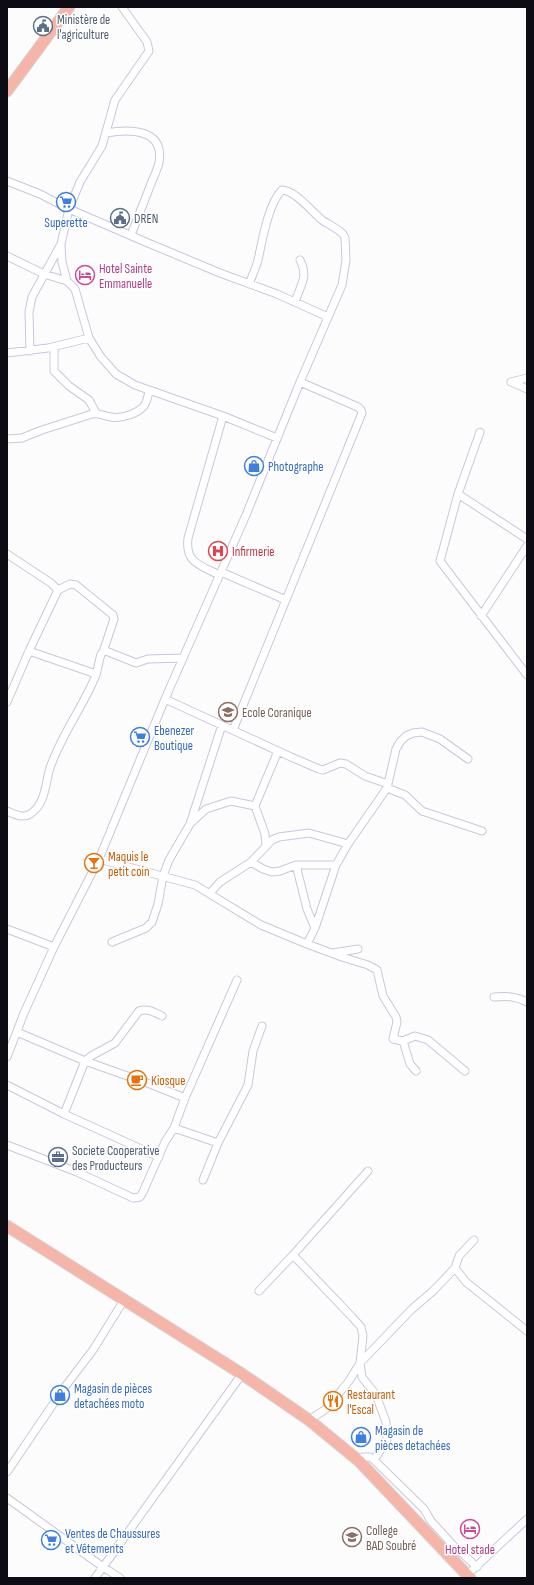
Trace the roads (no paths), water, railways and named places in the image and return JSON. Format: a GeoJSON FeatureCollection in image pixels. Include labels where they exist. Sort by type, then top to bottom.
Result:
{"type":"FeatureCollection","features":[{"type":"Feature","properties":{"kind":"main road"},"geometry":{"type":"LineString","coordinates":[[7,90],[69,7]]}},
{"type":"Feature","properties":{"kind":"main road"},"geometry":{"type":"LineString","coordinates":[[7,1226],[242,1374],[310,1420],[359,1461],[468,1577]]}},
{"type":"Feature","properties":{"kind":"street"},"geometry":{"type":"LineString","coordinates":[[67,281],[62,262],[61,244],[69,209],[80,182],[102,146],[110,115],[118,95],[150,51],[147,42],[122,7]]}},
{"type":"Feature","properties":{"kind":"street"},"geometry":{"type":"LineString","coordinates":[[106,133],[121,131],[143,133],[152,137],[157,144],[159,163],[131,235]]}},
{"type":"Feature","properties":{"kind":"street"},"geometry":{"type":"LineString","coordinates":[[7,181],[40,194],[69,209],[277,294],[328,317]]}},
{"type":"Feature","properties":{"kind":"street"},"geometry":{"type":"LineString","coordinates":[[7,1057],[54,947],[99,859],[342,285],[345,272],[345,238],[339,230],[324,221],[301,200],[286,190],[282,190],[278,194],[270,212],[258,262],[250,284]]}},
{"type":"Feature","properties":{"kind":"street"},"geometry":{"type":"LineString","coordinates":[[30,351],[29,312],[32,297],[61,244]]}},
{"type":"Feature","properties":{"kind":"street"},"geometry":{"type":"LineString","coordinates":[[7,256],[44,274],[67,281],[75,289],[89,338],[101,357],[116,374],[149,391],[223,416],[277,438]]}},
{"type":"Feature","properties":{"kind":"street"},"geometry":{"type":"LineString","coordinates":[[295,302],[305,275],[305,269],[300,260]]}},
{"type":"Feature","properties":{"kind":"street"},"geometry":{"type":"LineString","coordinates":[[7,353],[54,347],[89,338]]}},
{"type":"Feature","properties":{"kind":"street"},"geometry":{"type":"LineString","coordinates":[[54,347],[54,371],[70,386],[89,400],[96,413]]}},
{"type":"Feature","properties":{"kind":"street"},"geometry":{"type":"LineString","coordinates":[[527,378],[511,382],[527,389]]}},
{"type":"Feature","properties":{"kind":"street"},"geometry":{"type":"LineString","coordinates":[[233,730],[362,413],[358,407],[300,382]]}},
{"type":"Feature","properties":{"kind":"street"},"geometry":{"type":"LineString","coordinates":[[7,439],[22,438],[96,413],[111,417],[127,415],[139,410],[143,406],[149,391]]}},
{"type":"Feature","properties":{"kind":"street"},"geometry":{"type":"LineString","coordinates":[[223,416],[186,549],[194,562],[286,600]]}},
{"type":"Feature","properties":{"kind":"street"},"geometry":{"type":"LineString","coordinates":[[480,432],[458,494],[440,561],[527,674]]}},
{"type":"Feature","properties":{"kind":"street"},"geometry":{"type":"LineString","coordinates":[[458,494],[527,539]]}},
{"type":"Feature","properties":{"kind":"street"},"geometry":{"type":"LineString","coordinates":[[481,616],[527,546]]}},
{"type":"Feature","properties":{"kind":"street"},"geometry":{"type":"LineString","coordinates":[[7,554],[51,583],[58,590]]}},
{"type":"Feature","properties":{"kind":"street"},"geometry":{"type":"LineString","coordinates":[[7,702],[58,590],[65,585],[76,585],[114,615],[96,674],[64,736],[51,767],[45,792],[38,806],[34,811],[26,816],[21,816],[7,811]]}},
{"type":"Feature","properties":{"kind":"street"},"geometry":{"type":"LineString","coordinates":[[29,651],[96,674]]}},
{"type":"Feature","properties":{"kind":"street"},"geometry":{"type":"LineString","coordinates":[[103,652],[106,651],[136,663],[148,659],[183,658]]}},
{"type":"Feature","properties":{"kind":"street"},"geometry":{"type":"LineString","coordinates":[[166,699],[278,751],[323,770],[340,763],[346,764],[365,776],[405,795],[422,811],[482,831]]}},
{"type":"Feature","properties":{"kind":"street"},"geometry":{"type":"LineString","coordinates":[[112,942],[146,928],[152,922],[158,904],[163,876],[169,860],[190,824],[222,725]]}},
{"type":"Feature","properties":{"kind":"street"},"geometry":{"type":"LineString","coordinates":[[307,944],[315,928],[336,865],[348,844],[387,786],[396,749],[400,742],[406,736],[413,733],[422,732],[431,734],[468,759]]}},
{"type":"Feature","properties":{"kind":"street"},"geometry":{"type":"LineString","coordinates":[[266,846],[265,834],[255,806],[278,751]]}},
{"type":"Feature","properties":{"kind":"street"},"geometry":{"type":"LineString","coordinates":[[190,824],[206,809],[230,801],[255,806]]}},
{"type":"Feature","properties":{"kind":"street"},"geometry":{"type":"LineString","coordinates":[[210,893],[225,878],[251,862],[272,840],[279,837],[305,833],[348,844]]}},
{"type":"Feature","properties":{"kind":"street"},"geometry":{"type":"LineString","coordinates":[[99,859],[195,885],[261,925],[307,944],[368,965],[377,970],[383,996],[396,1017],[397,1022],[392,1040],[403,1041],[416,1036],[428,1040],[465,1071]]}},
{"type":"Feature","properties":{"kind":"street"},"geometry":{"type":"LineString","coordinates":[[251,862],[268,871],[280,871],[296,865],[336,865]]}},
{"type":"Feature","properties":{"kind":"street"},"geometry":{"type":"LineString","coordinates":[[296,865],[307,909],[315,928]]}},
{"type":"Feature","properties":{"kind":"street"},"geometry":{"type":"LineString","coordinates":[[7,929],[54,947]]}},
{"type":"Feature","properties":{"kind":"street"},"geometry":{"type":"LineString","coordinates":[[332,953],[358,949]]}},
{"type":"Feature","properties":{"kind":"street"},"geometry":{"type":"LineString","coordinates":[[7,1145],[71,1169],[133,1198],[140,1197],[174,1128],[184,1098],[237,980]]}},
{"type":"Feature","properties":{"kind":"street"},"geometry":{"type":"LineString","coordinates":[[494,997],[509,996],[527,1002]]}},
{"type":"Feature","properties":{"kind":"street"},"geometry":{"type":"LineString","coordinates":[[64,1114],[85,1061],[91,1056],[115,1043],[139,1012],[144,1009],[162,1016]]}},
{"type":"Feature","properties":{"kind":"street"},"geometry":{"type":"LineString","coordinates":[[203,1180],[218,1143],[248,1085],[252,1051],[262,1026]]}},
{"type":"Feature","properties":{"kind":"street"},"geometry":{"type":"LineString","coordinates":[[17,1032],[85,1061],[150,1084],[184,1098]]}},
{"type":"Feature","properties":{"kind":"street"},"geometry":{"type":"LineString","coordinates":[[403,1041],[410,1064],[416,1071]]}},
{"type":"Feature","properties":{"kind":"street"},"geometry":{"type":"LineString","coordinates":[[7,1085],[64,1114],[159,1157]]}},
{"type":"Feature","properties":{"kind":"street"},"geometry":{"type":"LineString","coordinates":[[174,1128],[218,1143]]}},
{"type":"Feature","properties":{"kind":"street"},"geometry":{"type":"LineString","coordinates":[[259,1291],[294,1255],[368,1171]]}},
{"type":"Feature","properties":{"kind":"street"},"geometry":{"type":"LineString","coordinates":[[310,1420],[326,1409],[349,1382],[360,1363],[412,1309],[433,1291],[455,1268],[460,1256],[474,1240]]}},
{"type":"Feature","properties":{"kind":"street"},"geometry":{"type":"LineString","coordinates":[[294,1255],[361,1327],[363,1336],[360,1363],[362,1377],[376,1395],[386,1422],[387,1440],[374,1460]]}},
{"type":"Feature","properties":{"kind":"street"},"geometry":{"type":"LineString","coordinates":[[455,1268],[466,1282],[527,1331]]}},
{"type":"Feature","properties":{"kind":"street"},"geometry":{"type":"LineString","coordinates":[[7,1472],[64,1388],[93,1350],[124,1300]]}},
{"type":"Feature","properties":{"kind":"street"},"geometry":{"type":"LineString","coordinates":[[95,1578],[242,1374]]}},
{"type":"Feature","properties":{"kind":"street"},"geometry":{"type":"LineString","coordinates":[[359,1461],[363,1457],[370,1457],[374,1460],[424,1509],[432,1521],[453,1545],[477,1567]]}},
{"type":"Feature","properties":{"kind":"street"},"geometry":{"type":"LineString","coordinates":[[7,1498],[120,1578]]}},
{"type":"Feature","properties":{"kind":"street"},"geometry":{"type":"LineString","coordinates":[[468,1577],[527,1519]]}},
{"type":"Feature","properties":{"kind":"place","name":"Ministère de l'agriculture"},"geometry":{"type":"Point","coordinates":[43,26]}},
{"type":"Feature","properties":{"kind":"place","name":"Superette"},"geometry":{"type":"Point","coordinates":[66,202]}},
{"type":"Feature","properties":{"kind":"place","name":"DREN"},"geometry":{"type":"Point","coordinates":[120,218]}},
{"type":"Feature","properties":{"kind":"place","name":"Hotel Sainte Emmanuelle"},"geometry":{"type":"Point","coordinates":[85,275]}},
{"type":"Feature","properties":{"kind":"place","name":"Photographe"},"geometry":{"type":"Point","coordinates":[254,466]}},
{"type":"Feature","properties":{"kind":"place","name":"Infirmerie"},"geometry":{"type":"Point","coordinates":[218,551]}},
{"type":"Feature","properties":{"kind":"place","name":"Ecole Coranique"},"geometry":{"type":"Point","coordinates":[228,712]}},
{"type":"Feature","properties":{"kind":"place","name":"Ebenezer Boutique"},"geometry":{"type":"Point","coordinates":[140,737]}},
{"type":"Feature","properties":{"kind":"place","name":"Maquis le petit coin"},"geometry":{"type":"Point","coordinates":[94,863]}},
{"type":"Feature","properties":{"kind":"place","name":"Kiosque"},"geometry":{"type":"Point","coordinates":[137,1080]}},
{"type":"Feature","properties":{"kind":"place","name":"Societe Cooperative des Producteurs"},"geometry":{"type":"Point","coordinates":[58,1157]}},
{"type":"Feature","properties":{"kind":"place","name":"Magasin de pièces detachées moto"},"geometry":{"type":"Point","coordinates":[60,1395]}},
{"type":"Feature","properties":{"kind":"place","name":"Restaurant l'Escal"},"geometry":{"type":"Point","coordinates":[333,1401]}},
{"type":"Feature","properties":{"kind":"place","name":"Magasin de pièces detachées"},"geometry":{"type":"Point","coordinates":[361,1437]}},
{"type":"Feature","properties":{"kind":"place","name":"Hotel stade"},"geometry":{"type":"Point","coordinates":[470,1529]}},
{"type":"Feature","properties":{"kind":"place","name":"College BAD Soubré"},"geometry":{"type":"Point","coordinates":[352,1537]}},
{"type":"Feature","properties":{"kind":"place","name":"Ventes de Chaussures et Vêtements"},"geometry":{"type":"Point","coordinates":[51,1540]}}]}
